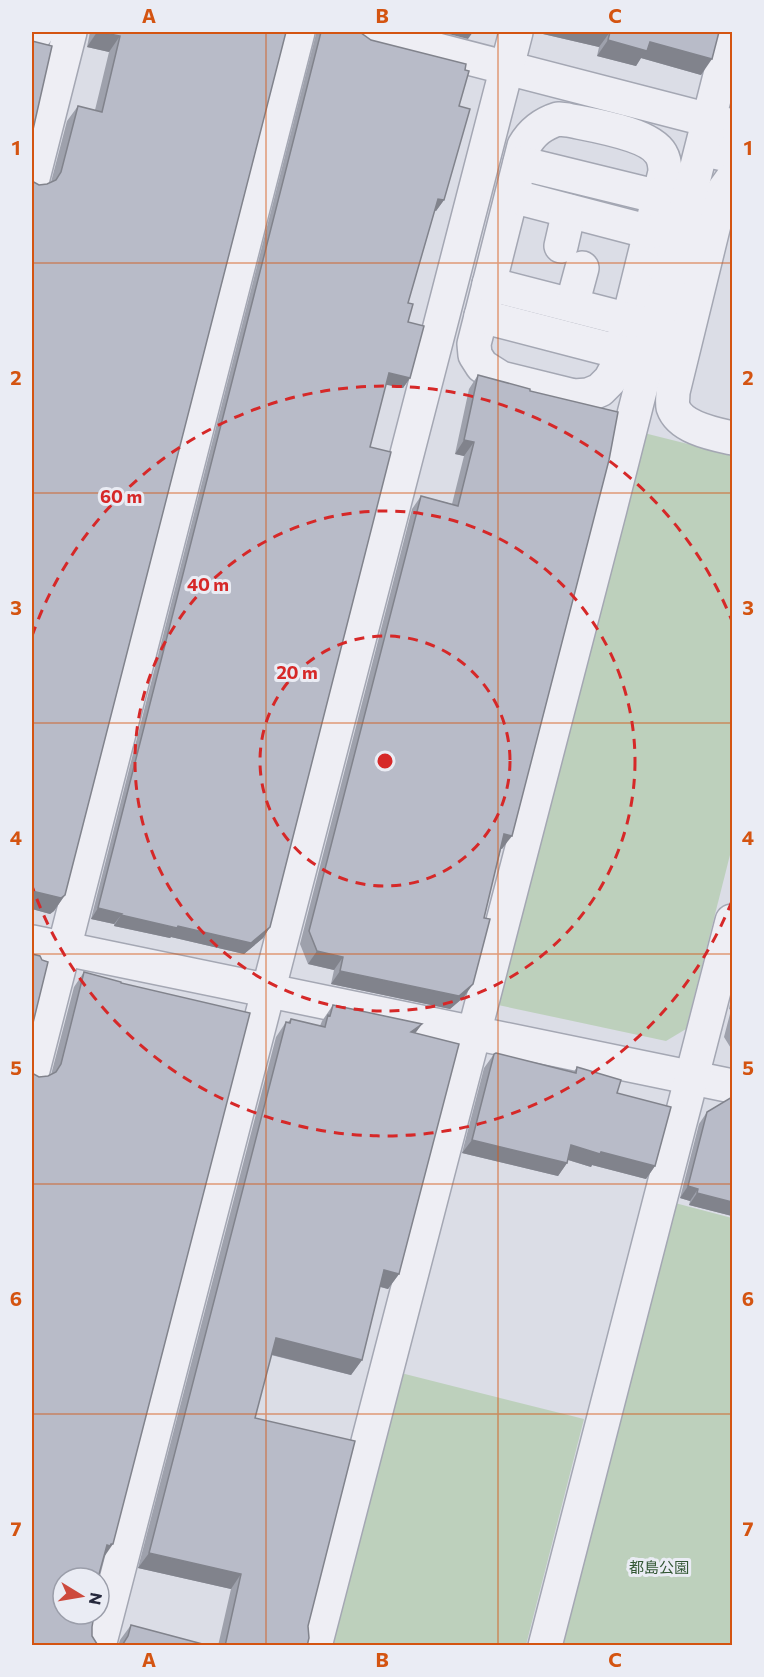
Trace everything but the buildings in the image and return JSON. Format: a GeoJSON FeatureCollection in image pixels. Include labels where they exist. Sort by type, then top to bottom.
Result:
{"type":"FeatureCollection","features":[{"type":"Feature","properties":{"kind":"street"},"geometry":{"type":"LineString","coordinates":[[32,36],[37,32]]}},
{"type":"Feature","properties":{"kind":"street"},"geometry":{"type":"LineString","coordinates":[[32,182],[70,32]]}},
{"type":"Feature","properties":{"kind":"street"},"geometry":{"type":"LineString","coordinates":[[32,1074],[298,32]]}},
{"type":"Feature","properties":{"kind":"street"},"geometry":{"type":"LineString","coordinates":[[368,32],[507,68],[714,140]]}},
{"type":"Feature","properties":{"kind":"street"},"geometry":{"type":"LineString","coordinates":[[99,1646],[516,32]]}},
{"type":"Feature","properties":{"kind":"street"},"geometry":{"type":"LineString","coordinates":[[315,1646],[628,441],[714,140],[731,32]]}},
{"type":"Feature","properties":{"kind":"street"},"geometry":{"type":"LineString","coordinates":[[568,120],[643,138],[656,147],[662,154],[665,172],[617,368],[610,380],[600,390],[588,395],[574,396],[501,378],[482,366],[475,355],[474,344],[524,146],[530,136],[547,122],[568,120]]}},
{"type":"Feature","properties":{"kind":"street"},"geometry":{"type":"LineString","coordinates":[[656,147],[714,140]]}},
{"type":"Feature","properties":{"kind":"street"},"geometry":{"type":"LineString","coordinates":[[520,163],[659,197]]}},
{"type":"Feature","properties":{"kind":"street"},"geometry":{"type":"LineString","coordinates":[[732,179],[720,200],[673,392],[673,407],[680,417],[700,430],[732,438]]}},
{"type":"Feature","properties":{"kind":"street"},"geometry":{"type":"LineString","coordinates":[[512,196],[650,232]]}},
{"type":"Feature","properties":{"kind":"street"},"geometry":{"type":"LineString","coordinates":[[569,211],[572,305]]}},
{"type":"Feature","properties":{"kind":"street"},"geometry":{"type":"LineString","coordinates":[[489,284],[629,320]]}},
{"type":"Feature","properties":{"kind":"street"},"geometry":{"type":"LineString","coordinates":[[481,316],[621,352]]}},
{"type":"Feature","properties":{"kind":"street"},"geometry":{"type":"LineString","coordinates":[[545,1646],[732,921]]}},
{"type":"Feature","properties":{"kind":"street"},"geometry":{"type":"LineString","coordinates":[[32,942],[732,1086]]}},
{"type":"Feature","properties":{"kind":"green space"},"geometry":{"type":"Polygon","coordinates":[[[640,432],[732,455],[732,847],[686,1029],[666,1041],[498,1005],[640,432]]]}},
{"type":"Feature","properties":{"kind":"green space","name":"都島公園"},"geometry":{"type":"Polygon","coordinates":[[[675,1203],[732,1218],[732,1645],[562,1646],[675,1203]]]}},
{"type":"Feature","properties":{"kind":"green space"},"geometry":{"type":"Polygon","coordinates":[[[397,1372],[584,1419],[526,1645],[328,1646],[397,1372]]]}}]}
